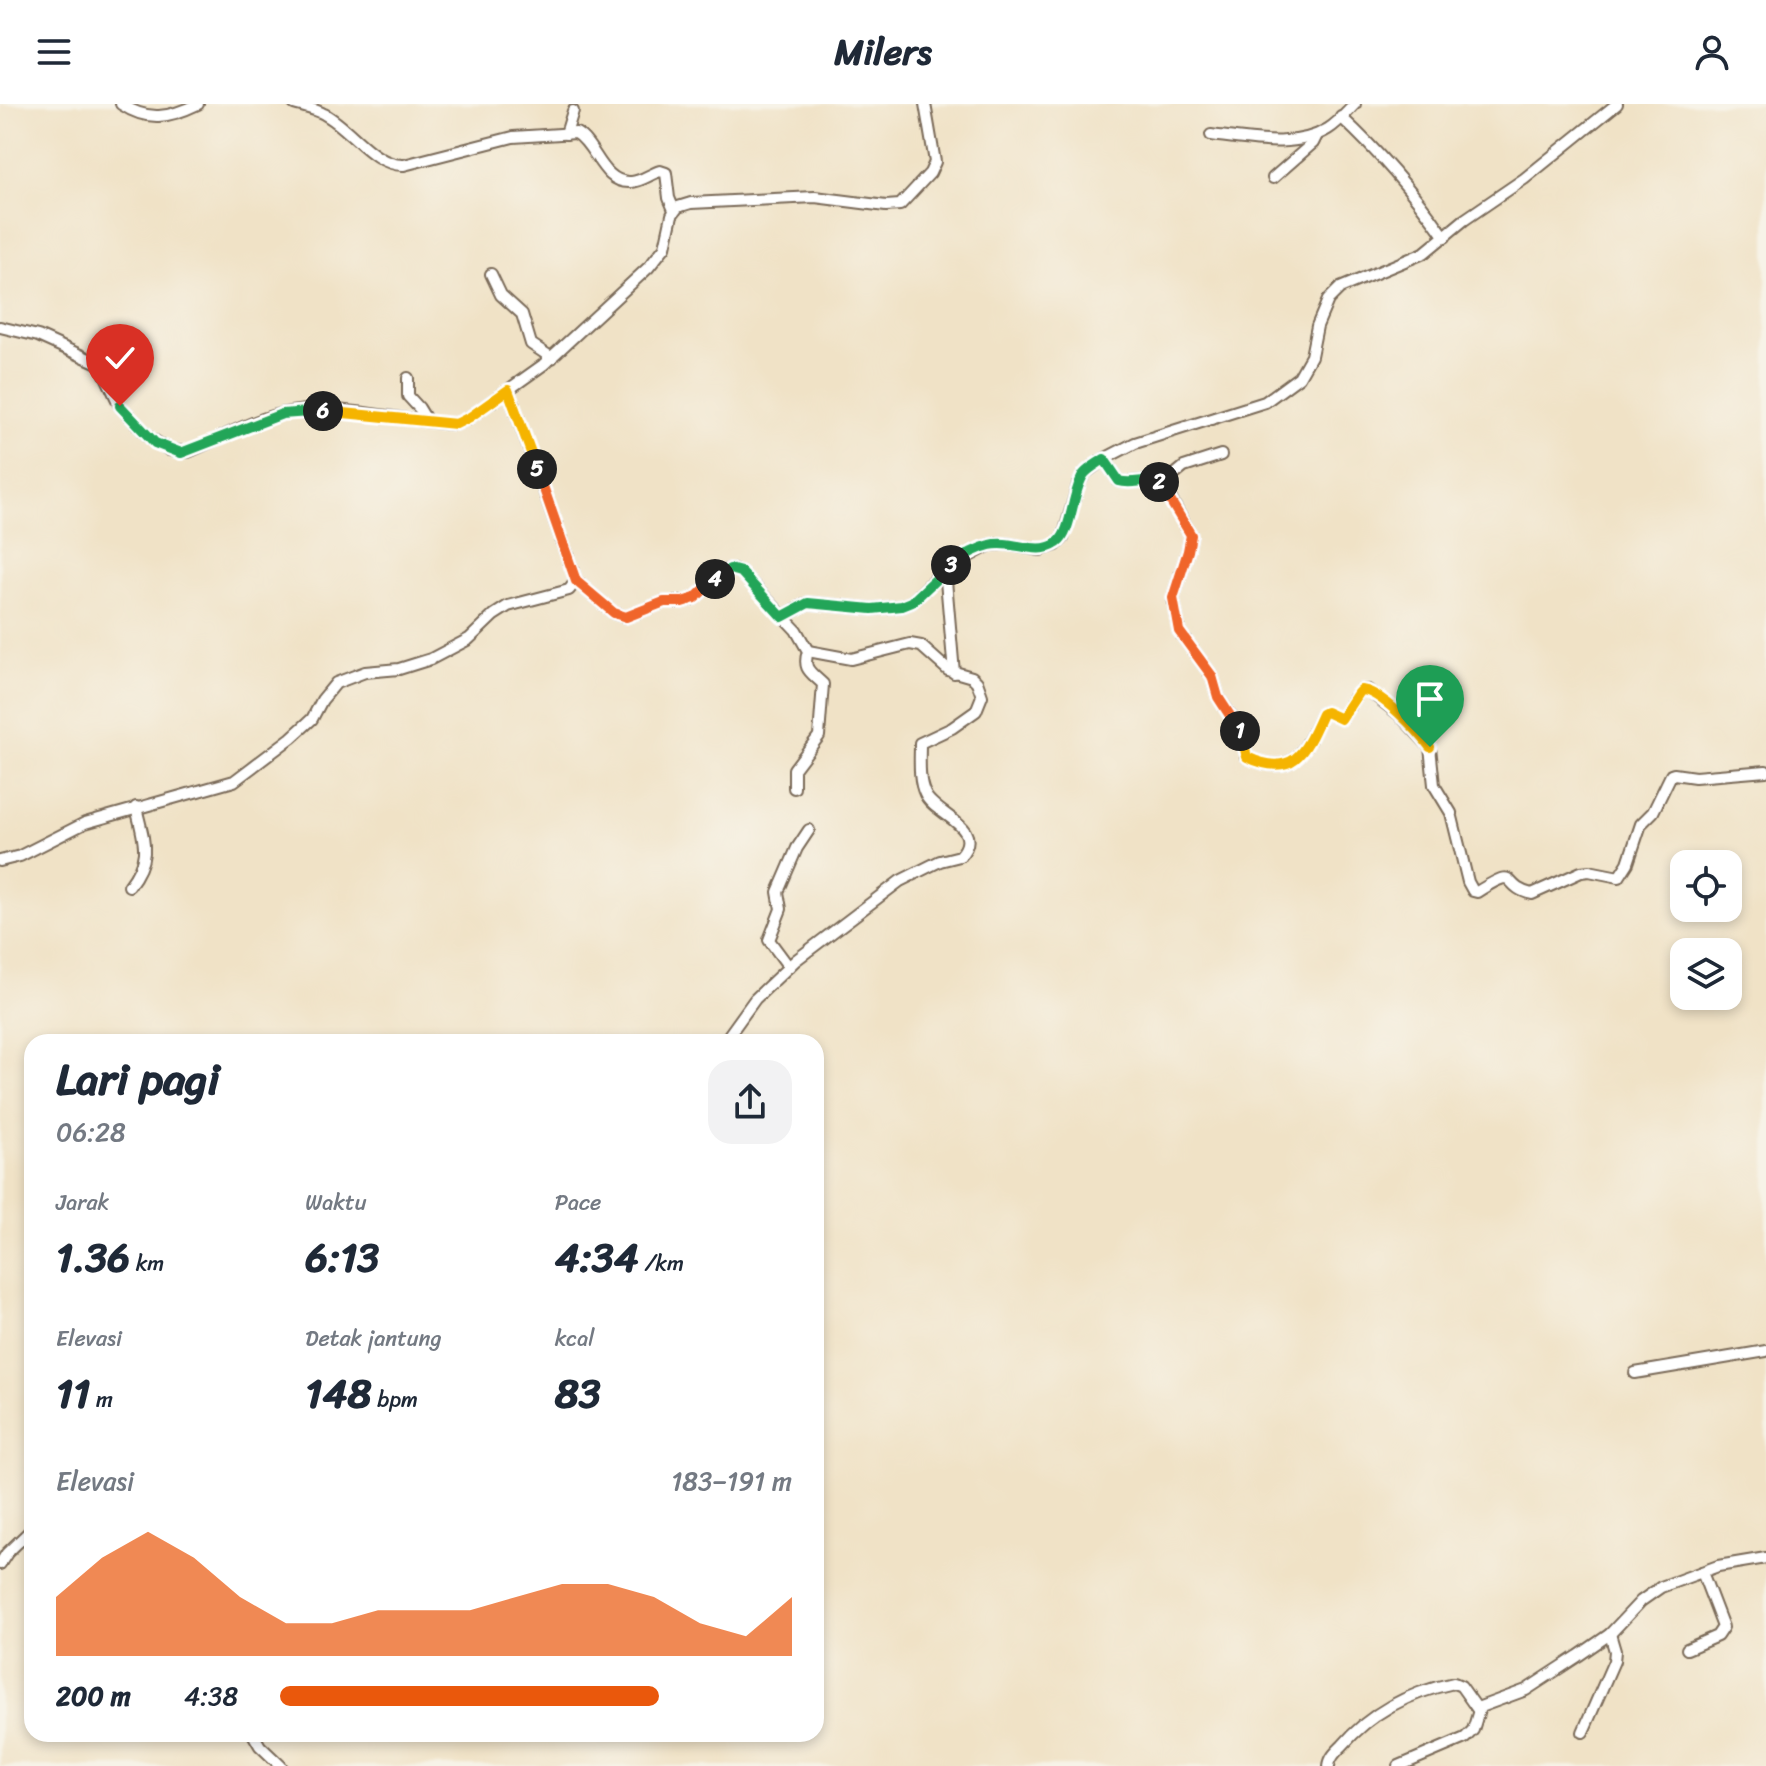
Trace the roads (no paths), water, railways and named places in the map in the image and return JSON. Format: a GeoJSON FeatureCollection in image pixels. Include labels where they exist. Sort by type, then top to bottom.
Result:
{"type":"FeatureCollection","features":[{"type":"Feature","properties":{"kind":"street"},"geometry":{"type":"LineString","coordinates":[[121,104],[145,116],[157,118],[198,104]]}},
{"type":"Feature","properties":{"kind":"street"},"geometry":{"type":"LineString","coordinates":[[0,327],[38,336],[100,364],[126,413],[155,443],[176,453],[188,452],[255,423],[290,412],[340,411],[452,424],[461,422],[552,358],[665,247],[674,210],[669,198],[667,175],[664,172],[654,173],[633,182],[622,182],[597,160],[581,135],[513,137],[394,166],[381,160],[324,114],[294,104]]}},
{"type":"Feature","properties":{"kind":"street"},"geometry":{"type":"LineString","coordinates":[[674,210],[691,203],[815,197],[900,205],[930,173],[935,162],[925,104]]}},
{"type":"Feature","properties":{"kind":"street"},"geometry":{"type":"LineString","coordinates":[[1211,135],[1273,142],[1317,135],[1330,128],[1355,104]]}},
{"type":"Feature","properties":{"kind":"street"},"geometry":{"type":"LineString","coordinates":[[782,617],[808,603],[872,609],[902,606],[912,602],[945,569],[990,545],[1006,544],[1040,550],[1056,545],[1063,538],[1078,485],[1085,473],[1135,443],[1265,402],[1283,391],[1299,377],[1311,356],[1317,326],[1328,300],[1340,288],[1424,253],[1524,179],[1617,104]]}},
{"type":"Feature","properties":{"kind":"street"},"geometry":{"type":"LineString","coordinates":[[566,134],[573,111]]}},
{"type":"Feature","properties":{"kind":"street"},"geometry":{"type":"LineString","coordinates":[[1341,117],[1386,160],[1445,237]]}},
{"type":"Feature","properties":{"kind":"street"},"geometry":{"type":"LineString","coordinates":[[1273,178],[1313,143],[1317,135]]}},
{"type":"Feature","properties":{"kind":"street"},"geometry":{"type":"LineString","coordinates":[[491,274],[501,295],[522,314],[531,344],[552,358]]}},
{"type":"Feature","properties":{"kind":"street"},"geometry":{"type":"LineString","coordinates":[[408,378],[408,396],[427,421]]}},
{"type":"Feature","properties":{"kind":"street"},"geometry":{"type":"LineString","coordinates":[[508,390],[576,581],[614,613],[626,617],[664,602],[695,598],[724,571],[736,570],[796,630],[808,651],[804,665],[807,672],[823,684],[819,736],[794,769],[794,788]]}},
{"type":"Feature","properties":{"kind":"street"},"geometry":{"type":"LineString","coordinates":[[1162,485],[1181,469],[1221,455]]}},
{"type":"Feature","properties":{"kind":"street"},"geometry":{"type":"LineString","coordinates":[[1104,459],[1119,481],[1128,484],[1154,480],[1162,485],[1191,535],[1173,598],[1179,631],[1212,676],[1222,705],[1240,729],[1247,757],[1288,765],[1302,754],[1322,714],[1326,712],[1341,719],[1358,693],[1368,690],[1400,715],[1430,747],[1434,785],[1451,813],[1473,891],[1477,892],[1500,877],[1507,877],[1526,893],[1532,894],[1581,872],[1619,877],[1628,863],[1641,824],[1653,812],[1671,775],[1695,777],[1766,771]]}},
{"type":"Feature","properties":{"kind":"street"},"geometry":{"type":"LineString","coordinates":[[945,569],[954,673]]}},
{"type":"Feature","properties":{"kind":"street"},"geometry":{"type":"LineString","coordinates":[[0,861],[20,856],[85,823],[234,781],[312,719],[336,683],[365,672],[399,669],[431,659],[469,639],[508,606],[564,593],[576,581]]}},
{"type":"Feature","properties":{"kind":"street"},"geometry":{"type":"LineString","coordinates":[[730,1034],[755,999],[789,967],[900,881],[918,870],[960,856],[968,843],[961,824],[926,797],[921,777],[920,743],[952,728],[976,711],[982,696],[977,682],[972,677],[954,673],[921,646],[910,644],[851,659],[808,651]]}},
{"type":"Feature","properties":{"kind":"street"},"geometry":{"type":"LineString","coordinates":[[129,886],[142,869],[145,858],[145,844],[136,807]]}},
{"type":"Feature","properties":{"kind":"street"},"geometry":{"type":"LineString","coordinates":[[789,967],[769,940],[781,909],[776,897],[797,848],[809,830]]}},
{"type":"Feature","properties":{"kind":"street"},"geometry":{"type":"LineString","coordinates":[[1635,1373],[1766,1351]]}},
{"type":"Feature","properties":{"kind":"street"},"geometry":{"type":"LineString","coordinates":[[0,1564],[24,1537]]}},
{"type":"Feature","properties":{"kind":"street"},"geometry":{"type":"LineString","coordinates":[[1399,1766],[1465,1738],[1473,1730],[1478,1710],[1489,1702],[1526,1690],[1610,1634],[1653,1592],[1718,1566],[1766,1558]]}},
{"type":"Feature","properties":{"kind":"street"},"geometry":{"type":"LineString","coordinates":[[1687,1649],[1717,1636],[1723,1627],[1702,1572]]}},
{"type":"Feature","properties":{"kind":"street"},"geometry":{"type":"LineString","coordinates":[[1583,1732],[1614,1661],[1615,1651],[1610,1634]]}},
{"type":"Feature","properties":{"kind":"street"},"geometry":{"type":"LineString","coordinates":[[1329,1766],[1332,1757],[1358,1726],[1383,1709],[1454,1683],[1461,1686],[1478,1710]]}},
{"type":"Feature","properties":{"kind":"street"},"geometry":{"type":"LineString","coordinates":[[258,1742],[281,1766]]}}]}
